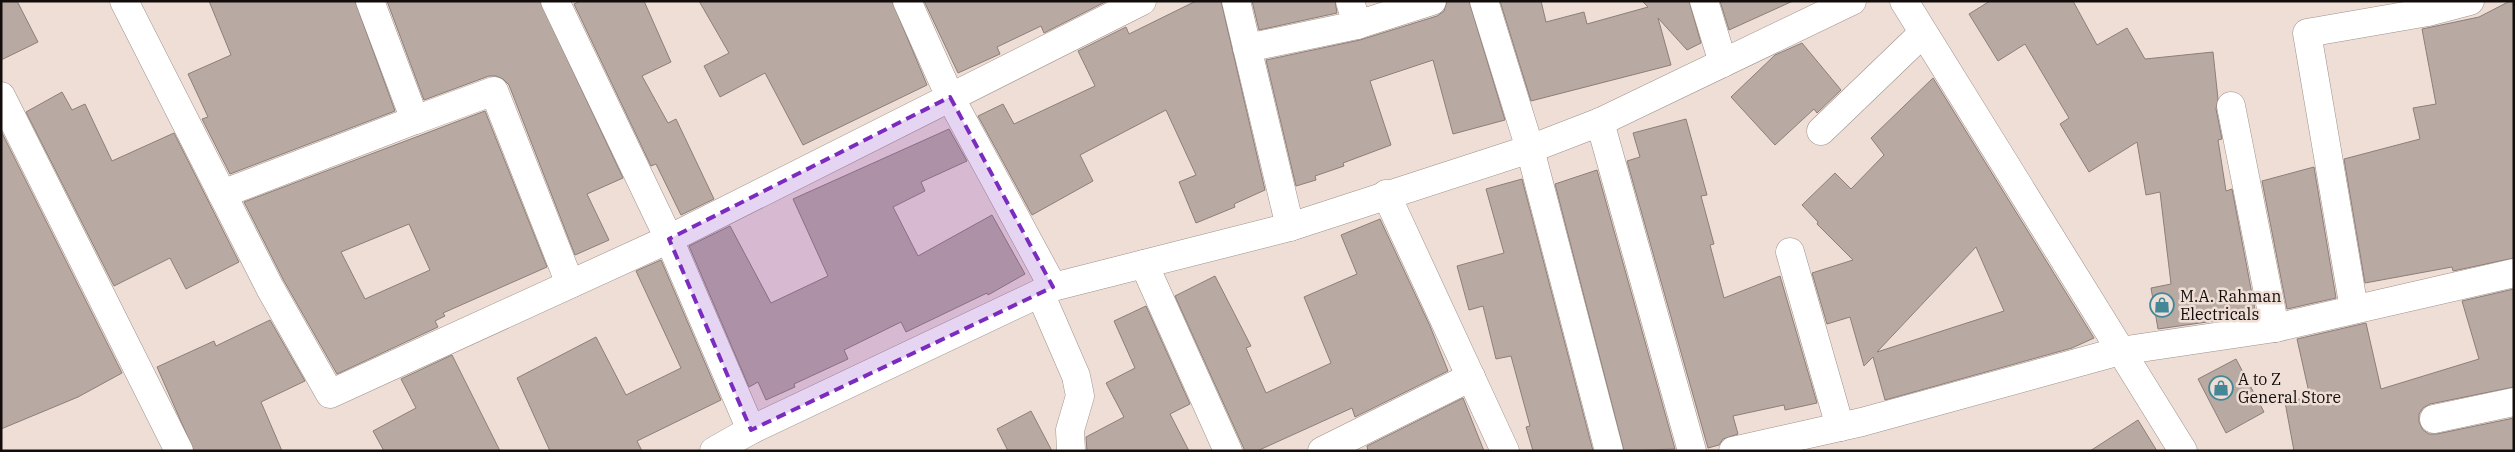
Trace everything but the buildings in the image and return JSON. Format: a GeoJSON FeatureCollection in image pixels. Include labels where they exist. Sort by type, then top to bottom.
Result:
{"type":"FeatureCollection","features":[{"type":"Feature","properties":{"kind":"street"},"geometry":{"type":"LineString","coordinates":[[124,1],[270,288],[330,394],[669,239],[1142,1]]}},
{"type":"Feature","properties":{"kind":"street"},"geometry":{"type":"LineString","coordinates":[[370,1],[415,120]]}},
{"type":"Feature","properties":{"kind":"street"},"geometry":{"type":"LineString","coordinates":[[555,1],[669,239],[751,430]]}},
{"type":"Feature","properties":{"kind":"street"},"geometry":{"type":"LineString","coordinates":[[907,1],[950,97],[1046,290],[1078,382],[1080,396],[1070,430],[1071,451]]}},
{"type":"Feature","properties":{"kind":"street"},"geometry":{"type":"LineString","coordinates":[[1236,1],[1290,227]]}},
{"type":"Feature","properties":{"kind":"street"},"geometry":{"type":"LineString","coordinates":[[1247,48],[1353,13],[1432,1]]}},
{"type":"Feature","properties":{"kind":"street"},"geometry":{"type":"LineString","coordinates":[[1484,1],[1530,149],[1610,451]]}},
{"type":"Feature","properties":{"kind":"street"},"geometry":{"type":"LineString","coordinates":[[1704,1],[1723,63]]}},
{"type":"Feature","properties":{"kind":"street"},"geometry":{"type":"LineString","coordinates":[[714,451],[751,430],[1046,290],[1290,227],[1386,194],[1530,149],[1600,122],[1852,1]]}},
{"type":"Feature","properties":{"kind":"street"},"geometry":{"type":"LineString","coordinates":[[1904,1],[2183,451]]}},
{"type":"Feature","properties":{"kind":"street"},"geometry":{"type":"LineString","coordinates":[[2354,309],[2307,33],[2428,12],[2470,1]]}},
{"type":"Feature","properties":{"kind":"street"},"geometry":{"type":"LineString","coordinates":[[1821,131],[1923,33]]}},
{"type":"Feature","properties":{"kind":"street"},"geometry":{"type":"LineString","coordinates":[[222,194],[494,91],[570,284]]}},
{"type":"Feature","properties":{"kind":"street"},"geometry":{"type":"LineString","coordinates":[[1,96],[179,451]]}},
{"type":"Feature","properties":{"kind":"street"},"geometry":{"type":"LineString","coordinates":[[2231,106],[2275,328]]}},
{"type":"Feature","properties":{"kind":"street"},"geometry":{"type":"LineString","coordinates":[[1600,122],[1692,451]]}},
{"type":"Feature","properties":{"kind":"street"},"geometry":{"type":"LineString","coordinates":[[1386,194],[1504,451]]}},
{"type":"Feature","properties":{"kind":"street"},"geometry":{"type":"LineString","coordinates":[[1790,252],[1840,427]]}},
{"type":"Feature","properties":{"kind":"street"},"geometry":{"type":"LineString","coordinates":[[1144,264],[1228,451]]}},
{"type":"Feature","properties":{"kind":"street"},"geometry":{"type":"LineString","coordinates":[[1733,451],[1840,427],[2120,351],[2275,328],[2514,273]]}},
{"type":"Feature","properties":{"kind":"street"},"geometry":{"type":"LineString","coordinates":[[1334,448],[1471,377]]}},
{"type":"Feature","properties":{"kind":"street"},"geometry":{"type":"LineString","coordinates":[[2434,419],[2514,402]]}},
{"type":"Feature","properties":{"kind":"highlighted area"},"geometry":{"type":"Polygon","coordinates":[[[950,97],[1053,287],[751,430],[669,239],[950,97]]]}},
{"type":"Feature","properties":{"kind":"place","name":"M.A. Rahman Electricals"},"geometry":{"type":"Point","coordinates":[2162,305]}},
{"type":"Feature","properties":{"kind":"place","name":"A to Z General Store"},"geometry":{"type":"Point","coordinates":[2221,388]}}]}
